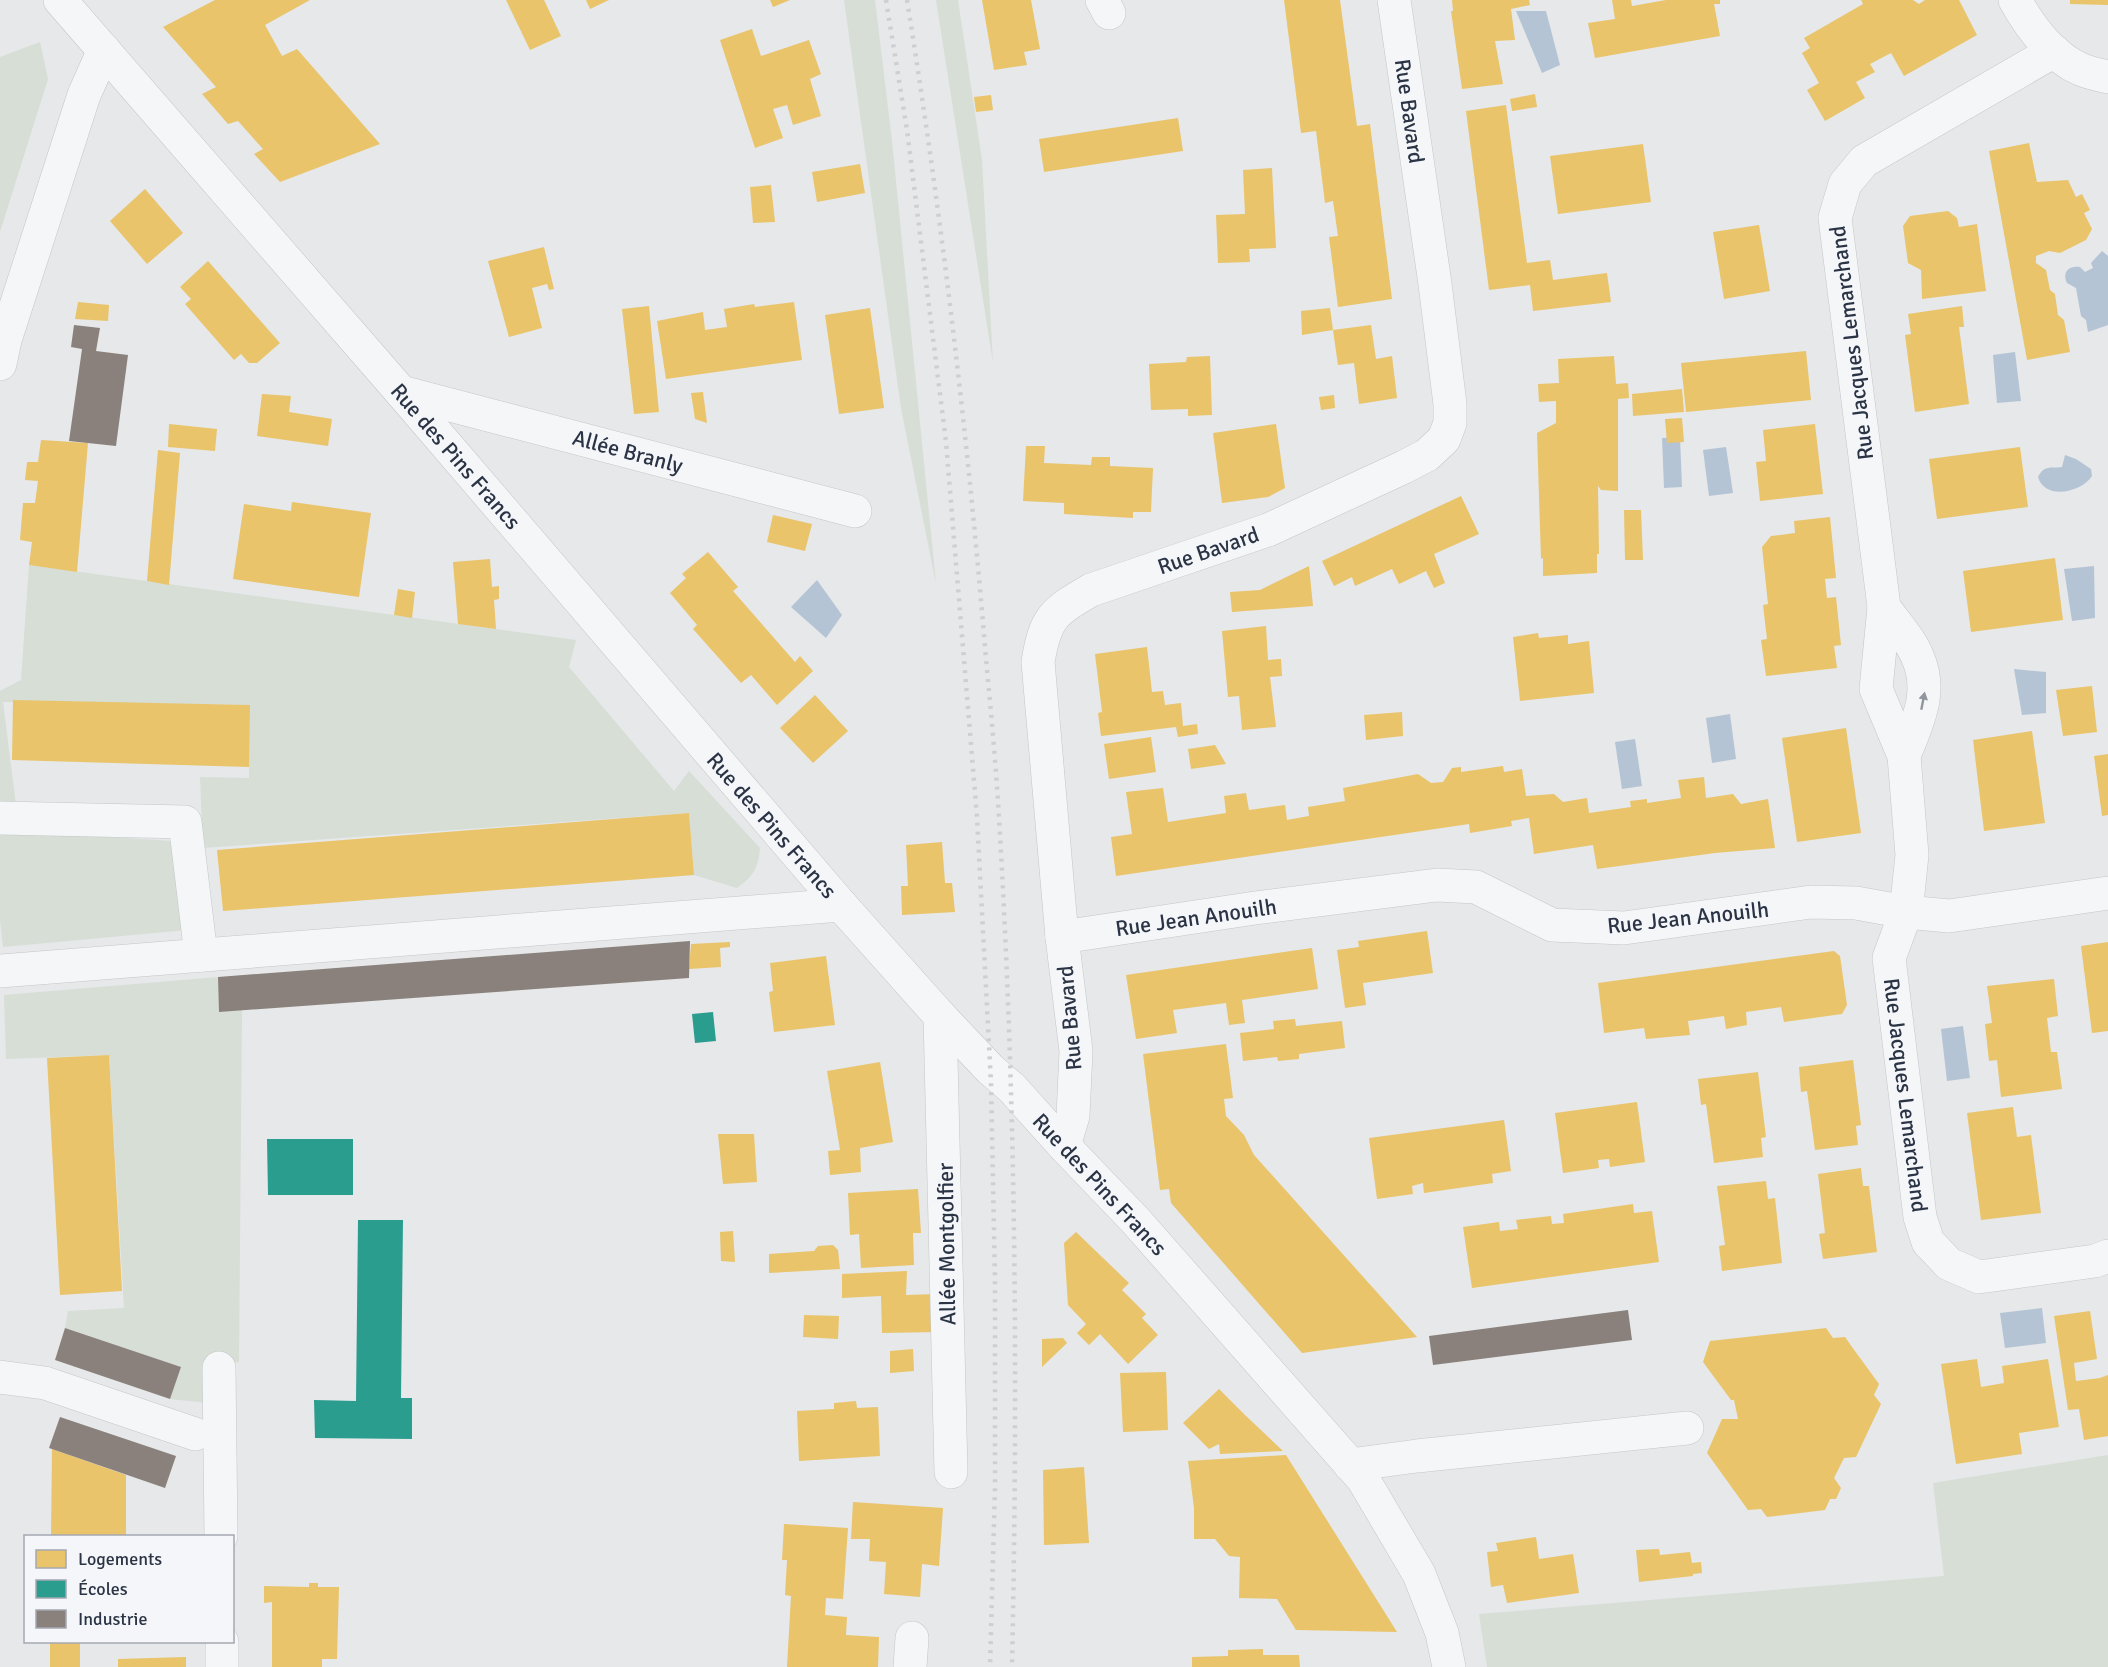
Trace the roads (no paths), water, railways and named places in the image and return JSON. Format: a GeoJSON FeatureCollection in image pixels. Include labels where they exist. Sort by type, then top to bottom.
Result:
{"type":"FeatureCollection","features":[{"type":"Feature","properties":{"kind":"street","name":"Rue des Pins Francs"},"geometry":{"type":"LineString","coordinates":[[60,0],[401,392],[841,905],[940,1017],[1012,1089],[1135,1220],[1362,1479],[1419,1574],[1442,1633],[1449,1667]]}},
{"type":"Feature","properties":{"kind":"street","name":"Rue Bavard"},"geometry":{"type":"LineString","coordinates":[[1064,1146],[1073,1116],[1076,1051],[1062,937],[1038,662],[1042,638],[1051,619],[1069,603],[1091,590],[1268,530],[1404,467],[1427,455],[1436,447],[1444,438],[1450,423],[1450,404],[1435,284],[1394,0]]}},
{"type":"Feature","properties":{"kind":"street"},"geometry":{"type":"LineString","coordinates":[[2015,0],[2026,21],[2054,51],[2080,69],[2108,77]]}},
{"type":"Feature","properties":{"kind":"street"},"geometry":{"type":"LineString","coordinates":[[0,364],[5,340],[84,95],[104,50]]}},
{"type":"Feature","properties":{"kind":"street","name":"Rue Jacques Lemarchand"},"geometry":{"type":"LineString","coordinates":[[2054,51],[1864,161],[1845,184],[1835,218],[1884,607],[1876,688],[1904,756],[1912,855],[1906,912],[1889,958],[1920,1217],[1928,1242],[1949,1264],[1979,1277],[2094,1261],[2108,1256]]}},
{"type":"Feature","properties":{"kind":"street","name":"Allée Branly"},"geometry":{"type":"LineString","coordinates":[[401,392],[855,511]]}},
{"type":"Feature","properties":{"kind":"street","name":"Rue Jacques Lemarchand"},"geometry":{"type":"LineString","coordinates":[[1884,607],[1918,656],[1926,682],[1923,706],[1904,756]]}},
{"type":"Feature","properties":{"kind":"street"},"geometry":{"type":"LineString","coordinates":[[0,818],[185,822],[201,955]]}},
{"type":"Feature","properties":{"kind":"street","name":"Rue Jean Anouilh"},"geometry":{"type":"LineString","coordinates":[[1062,937],[1437,885],[1476,886],[1552,925],[1624,928],[1811,902],[1856,903],[1906,912],[1949,916],[2108,893]]}},
{"type":"Feature","properties":{"kind":"street"},"geometry":{"type":"LineString","coordinates":[[0,971],[841,905]]}},
{"type":"Feature","properties":{"kind":"street","name":"Allée Montgolfier"},"geometry":{"type":"LineString","coordinates":[[940,1017],[951,1472]]}},
{"type":"Feature","properties":{"kind":"street"},"geometry":{"type":"LineString","coordinates":[[219,1368],[221,1535]]}},
{"type":"Feature","properties":{"kind":"street"},"geometry":{"type":"LineString","coordinates":[[0,1377],[45,1383],[195,1434]]}},
{"type":"Feature","properties":{"kind":"street"},"geometry":{"type":"LineString","coordinates":[[1350,1465],[1687,1428]]}},
{"type":"Feature","properties":{"kind":"street"},"geometry":{"type":"LineString","coordinates":[[222,1643],[222,1667]]}},
{"type":"Feature","properties":{"kind":"water"},"geometry":{"type":"Polygon","coordinates":[[[1516,11],[1546,11],[1560,65],[1542,73],[1516,11]]]}},
{"type":"Feature","properties":{"kind":"water"},"geometry":{"type":"Polygon","coordinates":[[[2102,251],[2108,256],[2108,325],[2088,332],[2086,320],[2081,316],[2076,288],[2067,283],[2065,276],[2067,270],[2072,267],[2080,267],[2085,272],[2093,268],[2091,263],[2102,251]]]}},
{"type":"Feature","properties":{"kind":"water"},"geometry":{"type":"Polygon","coordinates":[[[2015,352],[2021,401],[1997,403],[1993,355],[2015,352]]]}},
{"type":"Feature","properties":{"kind":"water"},"geometry":{"type":"Polygon","coordinates":[[[1680,437],[1682,487],[1664,488],[1662,438],[1680,437]]]}},
{"type":"Feature","properties":{"kind":"water"},"geometry":{"type":"Polygon","coordinates":[[[1726,447],[1733,493],[1709,496],[1703,450],[1726,447]]]}},
{"type":"Feature","properties":{"kind":"water"},"geometry":{"type":"Polygon","coordinates":[[[2065,455],[2091,469],[2092,476],[2087,482],[2072,490],[2048,489],[2042,485],[2038,477],[2048,468],[2062,467],[2065,455]]]}},
{"type":"Feature","properties":{"kind":"water"},"geometry":{"type":"Polygon","coordinates":[[[2094,566],[2095,618],[2072,621],[2064,569],[2094,566]]]}},
{"type":"Feature","properties":{"kind":"water"},"geometry":{"type":"Polygon","coordinates":[[[817,580],[842,615],[826,638],[791,607],[817,580]]]}},
{"type":"Feature","properties":{"kind":"water"},"geometry":{"type":"Polygon","coordinates":[[[2014,669],[2046,672],[2046,713],[2022,715],[2014,669]]]}},
{"type":"Feature","properties":{"kind":"water"},"geometry":{"type":"Polygon","coordinates":[[[1730,714],[1736,759],[1712,763],[1706,718],[1730,714]]]}},
{"type":"Feature","properties":{"kind":"water"},"geometry":{"type":"Polygon","coordinates":[[[1635,739],[1642,786],[1622,789],[1615,742],[1635,739]]]}},
{"type":"Feature","properties":{"kind":"water"},"geometry":{"type":"Polygon","coordinates":[[[1963,1026],[1970,1078],[1947,1081],[1941,1029],[1963,1026]]]}},
{"type":"Feature","properties":{"kind":"water"},"geometry":{"type":"Polygon","coordinates":[[[2042,1308],[2046,1343],[2005,1348],[2000,1313],[2042,1308]]]}},
{"type":"Feature","properties":{"kind":"railway"},"geometry":{"type":"LineString","coordinates":[[886,0],[907,130],[946,442],[977,817],[991,1083],[995,1281],[995,1487],[990,1667]]}},
{"type":"Feature","properties":{"kind":"railway"},"geometry":{"type":"LineString","coordinates":[[907,0],[943,246],[962,411],[998,798],[1009,1030],[1014,1242],[1015,1455],[1012,1667]]}}]}
